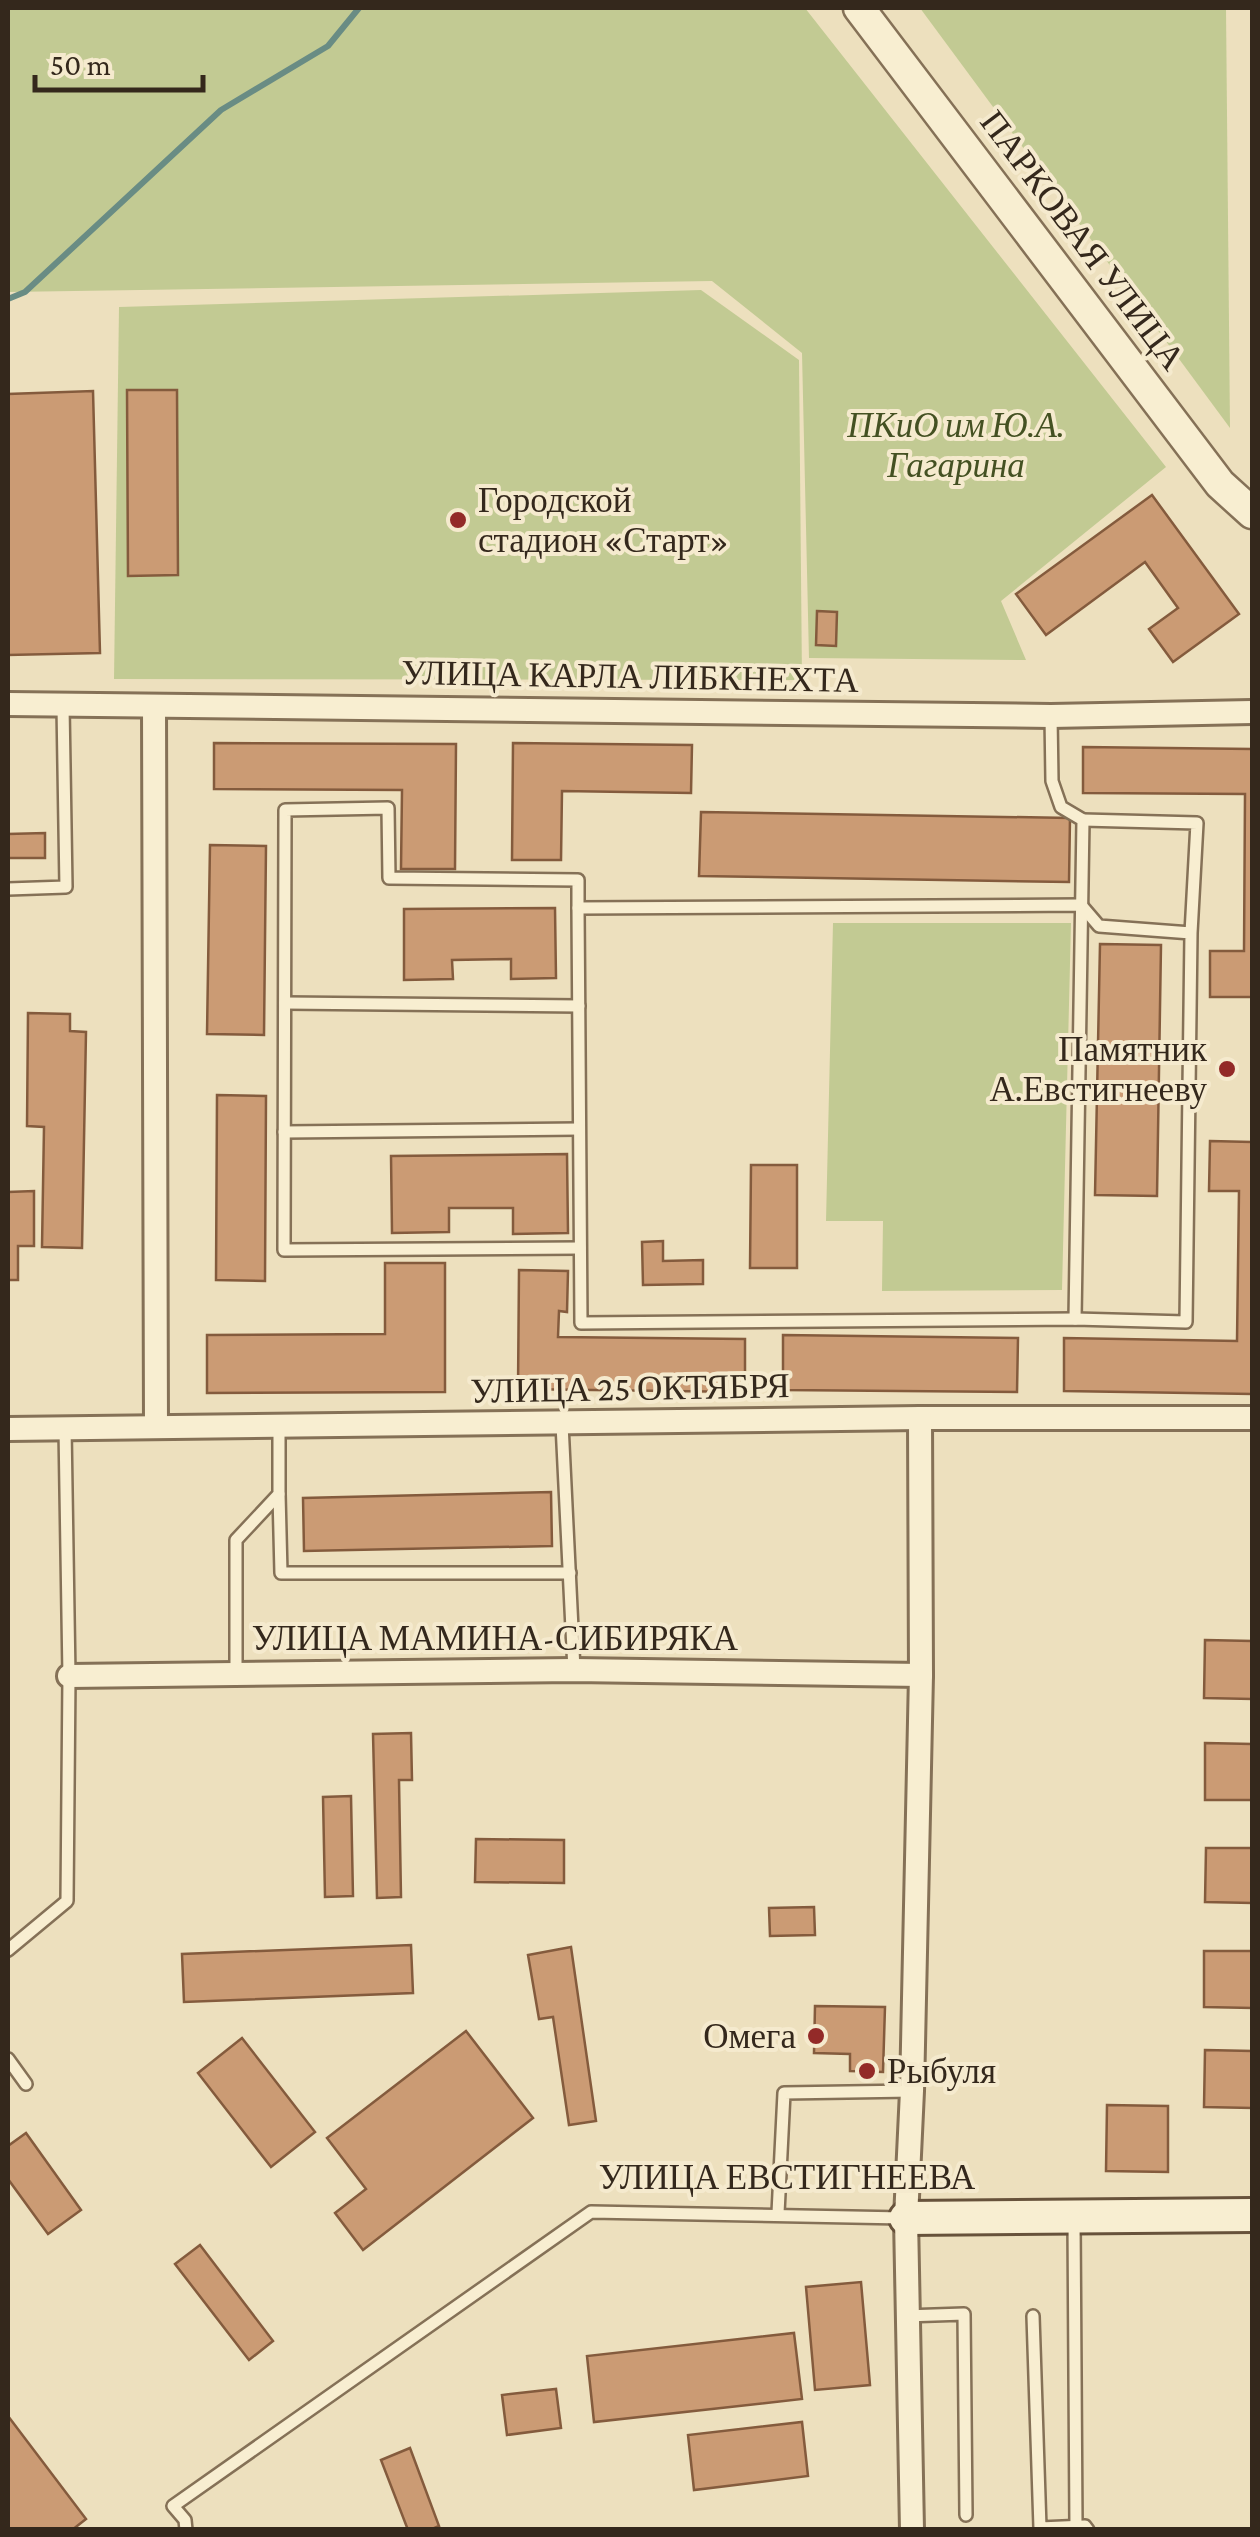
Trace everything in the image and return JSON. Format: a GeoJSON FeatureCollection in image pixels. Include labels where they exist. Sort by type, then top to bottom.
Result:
{"type":"FeatureCollection","features":[{"type":"Feature","properties":{"kind":"main road","name":"УЛИЦА ЕВСТИГНЕЕВА"},"geometry":{"type":"LineString","coordinates":[[906,2218],[1252,2214]]}},
{"type":"Feature","properties":{"kind":"street","name":"ПАРКОВАЯ УЛИЦА"},"geometry":{"type":"LineString","coordinates":[[859,8],[1220,484],[1252,513]]}},
{"type":"Feature","properties":{"kind":"street","name":"УЛИЦА КАРЛА ЛИБКНЕХТА"},"geometry":{"type":"LineString","coordinates":[[8,704],[1052,716],[1252,712]]}},
{"type":"Feature","properties":{"kind":"street"},"geometry":{"type":"LineString","coordinates":[[154,706],[156,1427]]}},
{"type":"Feature","properties":{"kind":"street"},"geometry":{"type":"LineString","coordinates":[[912,2530],[905,2316],[921,1675],[920,1418]]}},
{"type":"Feature","properties":{"kind":"street","name":"УЛИЦА 25 ОКТЯБРЯ"},"geometry":{"type":"LineString","coordinates":[[8,1429],[1252,1418]]}},
{"type":"Feature","properties":{"kind":"street","name":"УЛИЦА МАМИНА-СИБИРЯКА"},"geometry":{"type":"LineString","coordinates":[[69,1676],[574,1670],[921,1675]]}},
{"type":"Feature","properties":{"kind":"lane"},"geometry":{"type":"LineString","coordinates":[[8,889],[66,887],[63,706]]}},
{"type":"Feature","properties":{"kind":"lane"},"geometry":{"type":"LineString","coordinates":[[580,1248],[284,1250],[285,810],[388,808],[389,878],[578,880],[582,1322],[1186,1322],[1191,933],[1197,823],[1084,820],[1061,807],[1052,781],[1052,716]]}},
{"type":"Feature","properties":{"kind":"lane"},"geometry":{"type":"LineString","coordinates":[[1075,1319],[1084,820]]}},
{"type":"Feature","properties":{"kind":"lane"},"geometry":{"type":"LineString","coordinates":[[578,908],[1081,905],[1100,926],[1191,933]]}},
{"type":"Feature","properties":{"kind":"lane"},"geometry":{"type":"LineString","coordinates":[[285,1003],[578,1006]]}},
{"type":"Feature","properties":{"kind":"lane"},"geometry":{"type":"LineString","coordinates":[[284,1132],[579,1129]]}},
{"type":"Feature","properties":{"kind":"lane"},"geometry":{"type":"LineString","coordinates":[[562,1424],[574,1670]]}},
{"type":"Feature","properties":{"kind":"lane"},"geometry":{"type":"LineString","coordinates":[[280,1426],[281,1573],[570,1573]]}},
{"type":"Feature","properties":{"kind":"lane"},"geometry":{"type":"LineString","coordinates":[[8,1950],[67,1900],[65,1428]]}},
{"type":"Feature","properties":{"kind":"lane"},"geometry":{"type":"LineString","coordinates":[[236,1674],[236,1540],[279,1494]]}},
{"type":"Feature","properties":{"kind":"lane"},"geometry":{"type":"LineString","coordinates":[[8,2059],[26,2084]]}},
{"type":"Feature","properties":{"kind":"lane"},"geometry":{"type":"LineString","coordinates":[[778,2213],[784,2092],[912,2091]]}},
{"type":"Feature","properties":{"kind":"lane","name":"УЛИЦА ЕВСТИГНЕЕВА"},"geometry":{"type":"LineString","coordinates":[[186,2530],[185,2520],[173,2506],[591,2212],[906,2218]]}},
{"type":"Feature","properties":{"kind":"lane"},"geometry":{"type":"LineString","coordinates":[[1033,2316],[1040,2528],[1082,2528],[1074,2216]]}},
{"type":"Feature","properties":{"kind":"lane"},"geometry":{"type":"LineString","coordinates":[[905,2316],[964,2314],[966,2515]]}},
{"type":"Feature","properties":{"kind":"green space","name":"ПКиО им Ю.А. Гагарина"},"geometry":{"type":"Polygon","coordinates":[[[8,8],[805,8],[1166,467],[1001,601],[1026,660],[809,658],[802,353],[712,281],[8,292],[8,8]]]}},
{"type":"Feature","properties":{"kind":"green space"},"geometry":{"type":"Polygon","coordinates":[[[920,8],[1226,8],[1230,428],[920,8]]]}},
{"type":"Feature","properties":{"kind":"green space","name":"Городской стадион «Старт»"},"geometry":{"type":"Polygon","coordinates":[[[701,290],[799,360],[802,680],[114,679],[119,307],[701,290]]]}},
{"type":"Feature","properties":{"kind":"green space"},"geometry":{"type":"Polygon","coordinates":[[[833,923],[1071,923],[1062,1290],[882,1291],[883,1221],[826,1221],[833,923]]]}},
{"type":"Feature","properties":{"kind":"building"},"geometry":{"type":"Polygon","coordinates":[[[127,390],[177,390],[178,575],[128,576],[127,390]]]}},
{"type":"Feature","properties":{"kind":"building"},"geometry":{"type":"Polygon","coordinates":[[[93,391],[100,653],[8,655],[8,394],[93,391]]]}},
{"type":"Feature","properties":{"kind":"building"},"geometry":{"type":"Polygon","coordinates":[[[1152,495],[1239,614],[1173,662],[1149,629],[1178,608],[1145,562],[1046,635],[1016,594],[1152,495]]]}},
{"type":"Feature","properties":{"kind":"building"},"geometry":{"type":"Polygon","coordinates":[[[817,611],[837,612],[836,646],[816,645],[817,611]]]}},
{"type":"Feature","properties":{"kind":"building"},"geometry":{"type":"Polygon","coordinates":[[[214,743],[456,744],[455,869],[401,869],[402,790],[214,789],[214,743]]]}},
{"type":"Feature","properties":{"kind":"building"},"geometry":{"type":"Polygon","coordinates":[[[513,743],[692,745],[691,793],[562,791],[561,860],[512,860],[513,743]]]}},
{"type":"Feature","properties":{"kind":"building"},"geometry":{"type":"Polygon","coordinates":[[[1083,747],[1252,749],[1252,997],[1210,997],[1210,951],[1244,951],[1245,794],[1083,793],[1083,747]]]}},
{"type":"Feature","properties":{"kind":"building"},"geometry":{"type":"Polygon","coordinates":[[[701,812],[1070,818],[1069,882],[699,876],[701,812]]]}},
{"type":"Feature","properties":{"kind":"building"},"geometry":{"type":"Polygon","coordinates":[[[45,833],[45,858],[8,858],[8,834],[45,833]]]}},
{"type":"Feature","properties":{"kind":"building"},"geometry":{"type":"Polygon","coordinates":[[[210,845],[266,846],[264,1035],[207,1034],[210,845]]]}},
{"type":"Feature","properties":{"kind":"building"},"geometry":{"type":"Polygon","coordinates":[[[555,908],[556,978],[511,979],[511,959],[452,960],[453,979],[404,980],[404,909],[555,908]]]}},
{"type":"Feature","properties":{"kind":"building"},"geometry":{"type":"Polygon","coordinates":[[[1100,944],[1161,945],[1157,1196],[1095,1195],[1100,944]]]}},
{"type":"Feature","properties":{"kind":"building"},"geometry":{"type":"Polygon","coordinates":[[[28,1013],[70,1014],[70,1031],[86,1032],[82,1248],[42,1247],[44,1127],[27,1126],[28,1013]]]}},
{"type":"Feature","properties":{"kind":"building"},"geometry":{"type":"Polygon","coordinates":[[[217,1095],[266,1096],[265,1281],[216,1280],[217,1095]]]}},
{"type":"Feature","properties":{"kind":"building"},"geometry":{"type":"Polygon","coordinates":[[[1210,1141],[1252,1142],[1252,1394],[1064,1391],[1064,1338],[1237,1341],[1239,1191],[1209,1191],[1210,1141]]]}},
{"type":"Feature","properties":{"kind":"building"},"geometry":{"type":"Polygon","coordinates":[[[567,1154],[568,1233],[513,1234],[513,1208],[449,1208],[449,1232],[392,1233],[391,1156],[567,1154]]]}},
{"type":"Feature","properties":{"kind":"building"},"geometry":{"type":"Polygon","coordinates":[[[751,1165],[797,1165],[797,1268],[750,1268],[751,1165]]]}},
{"type":"Feature","properties":{"kind":"building"},"geometry":{"type":"Polygon","coordinates":[[[34,1191],[34,1246],[18,1246],[18,1280],[8,1280],[8,1192],[34,1191]]]}},
{"type":"Feature","properties":{"kind":"building"},"geometry":{"type":"Polygon","coordinates":[[[663,1241],[663,1261],[703,1260],[703,1284],[643,1285],[642,1242],[663,1241]]]}},
{"type":"Feature","properties":{"kind":"building"},"geometry":{"type":"Polygon","coordinates":[[[385,1263],[445,1263],[445,1392],[207,1393],[207,1335],[385,1334],[385,1263]]]}},
{"type":"Feature","properties":{"kind":"building"},"geometry":{"type":"Polygon","coordinates":[[[519,1270],[568,1271],[567,1312],[559,1311],[558,1337],[745,1339],[745,1392],[518,1389],[519,1270]]]}},
{"type":"Feature","properties":{"kind":"building"},"geometry":{"type":"Polygon","coordinates":[[[783,1335],[1018,1338],[1017,1392],[783,1390],[783,1335]]]}},
{"type":"Feature","properties":{"kind":"building"},"geometry":{"type":"Polygon","coordinates":[[[551,1492],[552,1546],[304,1551],[303,1498],[551,1492]]]}},
{"type":"Feature","properties":{"kind":"building"},"geometry":{"type":"Polygon","coordinates":[[[1205,1640],[1252,1641],[1252,1699],[1204,1698],[1205,1640]]]}},
{"type":"Feature","properties":{"kind":"building"},"geometry":{"type":"Polygon","coordinates":[[[411,1733],[412,1780],[399,1780],[401,1897],[377,1898],[373,1734],[411,1733]]]}},
{"type":"Feature","properties":{"kind":"building"},"geometry":{"type":"Polygon","coordinates":[[[1205,1743],[1252,1744],[1252,1800],[1205,1800],[1205,1743]]]}},
{"type":"Feature","properties":{"kind":"building"},"geometry":{"type":"Polygon","coordinates":[[[351,1796],[353,1896],[325,1897],[323,1797],[351,1796]]]}},
{"type":"Feature","properties":{"kind":"building"},"geometry":{"type":"Polygon","coordinates":[[[476,1839],[564,1840],[564,1883],[475,1882],[476,1839]]]}},
{"type":"Feature","properties":{"kind":"building"},"geometry":{"type":"Polygon","coordinates":[[[1206,1848],[1252,1848],[1252,1903],[1205,1902],[1206,1848]]]}},
{"type":"Feature","properties":{"kind":"building"},"geometry":{"type":"Polygon","coordinates":[[[814,1907],[815,1935],[770,1936],[769,1908],[814,1907]]]}},
{"type":"Feature","properties":{"kind":"building"},"geometry":{"type":"Polygon","coordinates":[[[411,1945],[413,1993],[184,2002],[182,1954],[411,1945]]]}},
{"type":"Feature","properties":{"kind":"building"},"geometry":{"type":"Polygon","coordinates":[[[571,1947],[596,2121],[569,2125],[553,2017],[539,2019],[528,1955],[571,1947]]]}},
{"type":"Feature","properties":{"kind":"building"},"geometry":{"type":"Polygon","coordinates":[[[1204,1951],[1252,1951],[1252,2008],[1204,2007],[1204,1951]]]}},
{"type":"Feature","properties":{"kind":"building"},"geometry":{"type":"Polygon","coordinates":[[[815,2006],[885,2007],[883,2072],[850,2071],[850,2054],[814,2053],[815,2006]]]}},
{"type":"Feature","properties":{"kind":"building"},"geometry":{"type":"Polygon","coordinates":[[[466,2031],[533,2118],[363,2250],[335,2213],[366,2189],[327,2138],[466,2031]]]}},
{"type":"Feature","properties":{"kind":"building"},"geometry":{"type":"Polygon","coordinates":[[[242,2038],[315,2132],[271,2167],[198,2073],[242,2038]]]}},
{"type":"Feature","properties":{"kind":"building"},"geometry":{"type":"Polygon","coordinates":[[[1205,2050],[1252,2051],[1252,2108],[1204,2107],[1205,2050]]]}},
{"type":"Feature","properties":{"kind":"building"},"geometry":{"type":"Polygon","coordinates":[[[1107,2105],[1168,2106],[1168,2172],[1106,2171],[1107,2105]]]}},
{"type":"Feature","properties":{"kind":"building"},"geometry":{"type":"Polygon","coordinates":[[[26,2133],[81,2210],[48,2234],[8,2179],[8,2146],[26,2133]]]}},
{"type":"Feature","properties":{"kind":"building"},"geometry":{"type":"Polygon","coordinates":[[[200,2245],[273,2341],[249,2360],[175,2264],[200,2245]]]}},
{"type":"Feature","properties":{"kind":"building"},"geometry":{"type":"Polygon","coordinates":[[[861,2282],[870,2385],[815,2390],[806,2287],[861,2282]]]}},
{"type":"Feature","properties":{"kind":"building"},"geometry":{"type":"Polygon","coordinates":[[[794,2333],[802,2399],[594,2422],[587,2356],[794,2333]]]}},
{"type":"Feature","properties":{"kind":"building"},"geometry":{"type":"Polygon","coordinates":[[[556,2389],[561,2428],[507,2435],[502,2395],[556,2389]]]}},
{"type":"Feature","properties":{"kind":"building"},"geometry":{"type":"Polygon","coordinates":[[[8,2416],[86,2519],[72,2530],[8,2530],[8,2416]]]}},
{"type":"Feature","properties":{"kind":"building"},"geometry":{"type":"Polygon","coordinates":[[[802,2422],[808,2476],[694,2490],[688,2435],[802,2422]]]}},
{"type":"Feature","properties":{"kind":"building"},"geometry":{"type":"Polygon","coordinates":[[[410,2448],[439,2526],[430,2530],[408,2530],[381,2460],[410,2448]]]}},
{"type":"Feature","properties":{"kind":"waterway"},"geometry":{"type":"LineString","coordinates":[[8,299],[25,292],[221,110],[328,46],[359,8]]}},
{"type":"Feature","properties":{"kind":"place","name":"Городской стадион «Старт»"},"geometry":{"type":"Point","coordinates":[458,520]}},
{"type":"Feature","properties":{"kind":"place","name":"Памятник А.Евстигнееву"},"geometry":{"type":"Point","coordinates":[1227,1069]}},
{"type":"Feature","properties":{"kind":"place","name":"Омега"},"geometry":{"type":"Point","coordinates":[816,2036]}},
{"type":"Feature","properties":{"kind":"place","name":"Рыбуля"},"geometry":{"type":"Point","coordinates":[867,2071]}}]}
